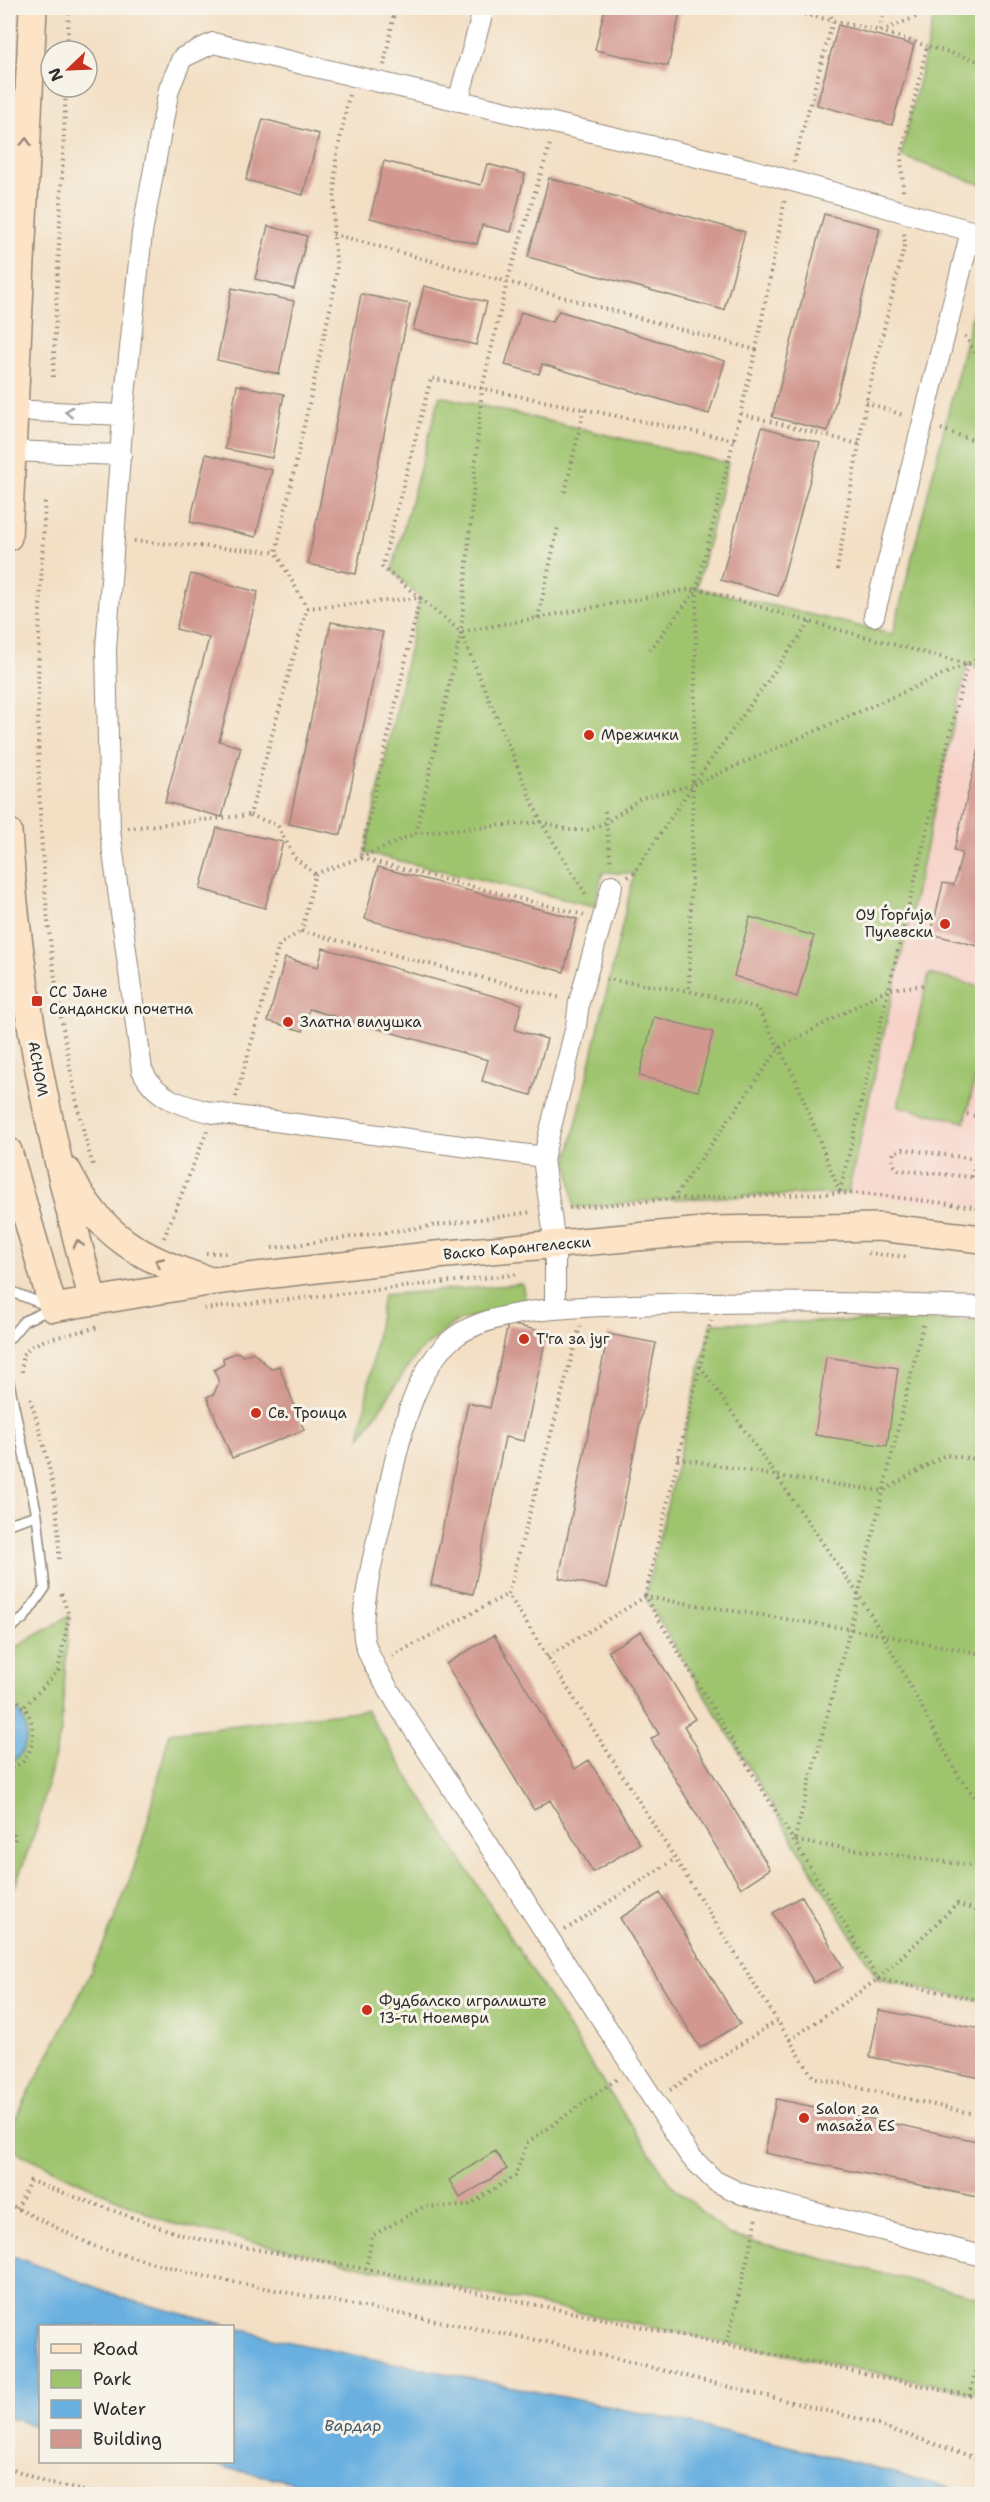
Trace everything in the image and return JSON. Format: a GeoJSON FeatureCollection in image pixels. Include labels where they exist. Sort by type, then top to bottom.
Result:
{"type":"FeatureCollection","features":[{"type":"Feature","properties":{"kind":"street"},"geometry":{"type":"LineString","coordinates":[[8,537],[11,410],[33,8]]}},
{"type":"Feature","properties":{"kind":"street"},"geometry":{"type":"LineString","coordinates":[[458,101],[484,8]]}},
{"type":"Feature","properties":{"kind":"street"},"geometry":{"type":"LineString","coordinates":[[544,1156],[222,1114],[178,1103],[158,1093],[148,1084],[142,1070],[110,830],[106,649],[112,539],[142,232],[170,89],[182,58],[213,43],[789,180],[971,231],[874,616]]}},
{"type":"Feature","properties":{"kind":"street"},"geometry":{"type":"LineString","coordinates":[[11,410],[123,415]]}},
{"type":"Feature","properties":{"kind":"street"},"geometry":{"type":"LineString","coordinates":[[10,451],[121,455]]}},
{"type":"Feature","properties":{"kind":"street","name":"АСНОМ"},"geometry":{"type":"LineString","coordinates":[[8,832],[10,873],[25,992],[51,1132],[93,1301]]}},
{"type":"Feature","properties":{"kind":"street"},"geometry":{"type":"LineString","coordinates":[[555,1308],[555,1244],[544,1156],[576,1026],[579,1002],[612,885]]}},
{"type":"Feature","properties":{"kind":"street"},"geometry":{"type":"LineString","coordinates":[[51,1132],[79,1191],[123,1243],[166,1266],[214,1281]]}},
{"type":"Feature","properties":{"kind":"street"},"geometry":{"type":"LineString","coordinates":[[8,1151],[53,1308]]}},
{"type":"Feature","properties":{"kind":"street","name":"Васко Карангелески"},"geometry":{"type":"LineString","coordinates":[[53,1308],[214,1281],[555,1244],[715,1230],[879,1227],[982,1239]]}},
{"type":"Feature","properties":{"kind":"street"},"geometry":{"type":"LineString","coordinates":[[982,1307],[716,1302],[555,1308],[483,1322],[455,1337],[428,1367],[403,1424],[370,1576],[363,1627],[365,1643],[393,1696],[690,2156],[715,2181],[742,2194],[982,2256]]}},
{"type":"Feature","properties":{"kind":"lane"},"geometry":{"type":"LineString","coordinates":[[8,1292],[53,1308]]}},
{"type":"Feature","properties":{"kind":"lane"},"geometry":{"type":"LineString","coordinates":[[8,1340],[24,1321],[53,1308]]}},
{"type":"Feature","properties":{"kind":"lane"},"geometry":{"type":"LineString","coordinates":[[8,1378],[37,1515],[45,1588],[24,1618],[8,1630]]}},
{"type":"Feature","properties":{"kind":"lane"},"geometry":{"type":"LineString","coordinates":[[8,1524],[37,1515]]}},
{"type":"Feature","properties":{"kind":"path"},"geometry":{"type":"LineString","coordinates":[[68,39],[69,8]]}},
{"type":"Feature","properties":{"kind":"path"},"geometry":{"type":"LineString","coordinates":[[774,8],[880,31],[982,63]]}},
{"type":"Feature","properties":{"kind":"path"},"geometry":{"type":"LineString","coordinates":[[689,991],[697,588],[756,350],[789,180],[833,21],[828,8]]}},
{"type":"Feature","properties":{"kind":"path"},"geometry":{"type":"LineString","coordinates":[[880,31],[884,8]]}},
{"type":"Feature","properties":{"kind":"path"},"geometry":{"type":"LineString","coordinates":[[880,31],[939,8]]}},
{"type":"Feature","properties":{"kind":"path"},"geometry":{"type":"LineString","coordinates":[[380,83],[394,14]]}},
{"type":"Feature","properties":{"kind":"path"},"geometry":{"type":"LineString","coordinates":[[901,156],[927,46]]}},
{"type":"Feature","properties":{"kind":"path"},"geometry":{"type":"LineString","coordinates":[[250,815],[307,608],[276,552],[334,291],[337,267],[333,234],[336,159],[353,76]]}},
{"type":"Feature","properties":{"kind":"path"},"geometry":{"type":"LineString","coordinates":[[52,377],[65,99]]}},
{"type":"Feature","properties":{"kind":"path"},"geometry":{"type":"LineString","coordinates":[[416,833],[461,632],[482,388],[507,282],[556,125]]}},
{"type":"Feature","properties":{"kind":"path"},"geometry":{"type":"LineString","coordinates":[[333,234],[756,350]]}},
{"type":"Feature","properties":{"kind":"path"},"geometry":{"type":"LineString","coordinates":[[837,570],[866,402],[905,243]]}},
{"type":"Feature","properties":{"kind":"path"},"geometry":{"type":"LineString","coordinates":[[602,920],[541,822],[461,632],[382,567],[431,378],[734,440]]}},
{"type":"Feature","properties":{"kind":"path"},"geometry":{"type":"LineString","coordinates":[[565,492],[584,409]]}},
{"type":"Feature","properties":{"kind":"path"},"geometry":{"type":"LineString","coordinates":[[741,414],[859,444]]}},
{"type":"Feature","properties":{"kind":"path"},"geometry":{"type":"LineString","coordinates":[[45,502],[38,663],[40,831],[48,924],[59,1007],[80,1115],[94,1168]]}},
{"type":"Feature","properties":{"kind":"path"},"geometry":{"type":"LineString","coordinates":[[538,618],[558,526]]}},
{"type":"Feature","properties":{"kind":"path"},"geometry":{"type":"LineString","coordinates":[[112,539],[276,552]]}},
{"type":"Feature","properties":{"kind":"path"},"geometry":{"type":"LineString","coordinates":[[461,632],[697,588],[810,622],[982,668]]}},
{"type":"Feature","properties":{"kind":"path"},"geometry":{"type":"LineString","coordinates":[[650,650],[697,588]]}},
{"type":"Feature","properties":{"kind":"path"},"geometry":{"type":"LineString","coordinates":[[307,608],[420,598]]}},
{"type":"Feature","properties":{"kind":"path"},"geometry":{"type":"LineString","coordinates":[[360,858],[420,598]]}},
{"type":"Feature","properties":{"kind":"path"},"geometry":{"type":"LineString","coordinates":[[605,811],[612,885],[634,873],[693,785],[810,622]]}},
{"type":"Feature","properties":{"kind":"path"},"geometry":{"type":"LineString","coordinates":[[315,874],[360,858],[416,833],[541,822],[569,830],[588,830],[607,822],[641,798],[693,785],[982,656]]}},
{"type":"Feature","properties":{"kind":"path"},"geometry":{"type":"LineString","coordinates":[[840,1193],[967,664]]}},
{"type":"Feature","properties":{"kind":"path"},"geometry":{"type":"LineString","coordinates":[[110,830],[250,815],[278,826],[294,857],[315,874]]}},
{"type":"Feature","properties":{"kind":"path"},"geometry":{"type":"LineString","coordinates":[[360,858],[602,920]]}},
{"type":"Feature","properties":{"kind":"path"},"geometry":{"type":"LineString","coordinates":[[302,931],[315,874]]}},
{"type":"Feature","properties":{"kind":"path"},"geometry":{"type":"LineString","coordinates":[[162,1242],[222,1114],[279,945],[302,931],[579,1002]]}},
{"type":"Feature","properties":{"kind":"path"},"geometry":{"type":"LineString","coordinates":[[587,976],[689,991],[758,1008],[796,1080],[840,1193]]}},
{"type":"Feature","properties":{"kind":"path"},"geometry":{"type":"LineString","coordinates":[[672,1199],[779,1048],[888,989],[927,985]]}},
{"type":"Feature","properties":{"kind":"path"},"geometry":{"type":"LineString","coordinates":[[967,1114],[982,1117]]}},
{"type":"Feature","properties":{"kind":"path"},"geometry":{"type":"LineString","coordinates":[[972,1177],[982,1130]]}},
{"type":"Feature","properties":{"kind":"path"},"geometry":{"type":"LineString","coordinates":[[976,1160],[903,1149],[894,1152],[892,1159],[899,1170],[982,1178]]}},
{"type":"Feature","properties":{"kind":"path"},"geometry":{"type":"LineString","coordinates":[[267,1248],[550,1210],[672,1199],[840,1193],[870,1194],[982,1208]]}},
{"type":"Feature","properties":{"kind":"path"},"geometry":{"type":"LineString","coordinates":[[156,1238],[171,1245]]}},
{"type":"Feature","properties":{"kind":"path"},"geometry":{"type":"LineString","coordinates":[[859,1252],[915,1257]]}},
{"type":"Feature","properties":{"kind":"path"},"geometry":{"type":"LineString","coordinates":[[199,1253],[232,1253]]}},
{"type":"Feature","properties":{"kind":"path"},"geometry":{"type":"LineString","coordinates":[[196,1310],[520,1274]]}},
{"type":"Feature","properties":{"kind":"path"},"geometry":{"type":"LineString","coordinates":[[716,1302],[645,1597],[878,1979],[982,2001]]}},
{"type":"Feature","properties":{"kind":"path"},"geometry":{"type":"LineString","coordinates":[[794,1841],[850,1629],[928,1305]]}},
{"type":"Feature","properties":{"kind":"path"},"geometry":{"type":"LineString","coordinates":[[585,1307],[508,1594],[813,2077],[982,2116]]}},
{"type":"Feature","properties":{"kind":"path"},"geometry":{"type":"LineString","coordinates":[[24,1378],[22,1355],[32,1346],[45,1340],[106,1325]]}},
{"type":"Feature","properties":{"kind":"path"},"geometry":{"type":"LineString","coordinates":[[700,1366],[858,1594],[883,1635],[959,1777],[982,1806]]}},
{"type":"Feature","properties":{"kind":"path"},"geometry":{"type":"LineString","coordinates":[[29,1397],[44,1442],[55,1503],[59,1563]]}},
{"type":"Feature","properties":{"kind":"path"},"geometry":{"type":"LineString","coordinates":[[678,1458],[776,1476],[883,1491],[945,1455],[982,1461]]}},
{"type":"Feature","properties":{"kind":"path"},"geometry":{"type":"LineString","coordinates":[[25,1706],[58,1671],[69,1616],[58,1585]]}},
{"type":"Feature","properties":{"kind":"path"},"geometry":{"type":"LineString","coordinates":[[375,1665],[508,1594]]}},
{"type":"Feature","properties":{"kind":"path"},"geometry":{"type":"LineString","coordinates":[[547,1657],[645,1597],[850,1629],[982,1654]]}},
{"type":"Feature","properties":{"kind":"path"},"geometry":{"type":"LineString","coordinates":[[8,1695],[25,1706],[32,1725],[33,1744],[23,1762],[8,1770]]}},
{"type":"Feature","properties":{"kind":"path"},"geometry":{"type":"LineString","coordinates":[[8,1823],[16,1837],[8,1850]]}},
{"type":"Feature","properties":{"kind":"path"},"geometry":{"type":"LineString","coordinates":[[794,1841],[982,1867]]}},
{"type":"Feature","properties":{"kind":"path"},"geometry":{"type":"LineString","coordinates":[[550,1940],[675,1859]]}},
{"type":"Feature","properties":{"kind":"path"},"geometry":{"type":"LineString","coordinates":[[790,2040],[878,1979],[957,1904],[982,1912]]}},
{"type":"Feature","properties":{"kind":"path"},"geometry":{"type":"LineString","coordinates":[[977,2000],[982,1979]]}},
{"type":"Feature","properties":{"kind":"path"},"geometry":{"type":"LineString","coordinates":[[653,2100],[778,2020]]}},
{"type":"Feature","properties":{"kind":"path"},"geometry":{"type":"LineString","coordinates":[[366,2269],[372,2236],[423,2207],[467,2205],[515,2176],[527,2143],[632,2068]]}},
{"type":"Feature","properties":{"kind":"path"},"geometry":{"type":"LineString","coordinates":[[17,2209],[30,2181],[188,2237],[366,2269],[727,2343],[970,2396],[982,2401]]}},
{"type":"Feature","properties":{"kind":"path"},"geometry":{"type":"LineString","coordinates":[[727,2343],[762,2199]]}},
{"type":"Feature","properties":{"kind":"path"},"geometry":{"type":"LineString","coordinates":[[8,2204],[98,2248],[207,2277],[547,2342],[860,2419],[982,2460]]}},
{"type":"Feature","properties":{"kind":"path"},"geometry":{"type":"LineString","coordinates":[[970,2396],[982,2341]]}},
{"type":"Feature","properties":{"kind":"path"},"geometry":{"type":"LineString","coordinates":[[8,2467],[44,2482],[96,2494]]}},
{"type":"Feature","properties":{"kind":"shaded area","name":"ОУ Ѓорѓија Пулевски"},"geometry":{"type":"Polygon","coordinates":[[[967,664],[982,668],[982,1208],[848,1193],[967,664]]]}},
{"type":"Feature","properties":{"kind":"green space"},"geometry":{"type":"Polygon","coordinates":[[[936,8],[982,8],[982,185],[901,156],[936,8]]]}},
{"type":"Feature","properties":{"kind":"green space"},"geometry":{"type":"Polygon","coordinates":[[[982,276],[982,668],[967,664],[848,1193],[672,1199],[574,1208],[568,1159],[634,874],[603,872],[594,906],[365,853],[420,598],[392,570],[440,396],[728,463],[697,588],[893,634],[982,276]]]}},
{"type":"Feature","properties":{"kind":"green space"},"geometry":{"type":"Polygon","coordinates":[[[929,974],[982,987],[982,1048],[965,1122],[898,1106],[929,974]]]}},
{"type":"Feature","properties":{"kind":"green space"},"geometry":{"type":"Polygon","coordinates":[[[522,1284],[526,1302],[455,1322],[416,1355],[360,1438],[383,1295],[522,1284]]]}},
{"type":"Feature","properties":{"kind":"green space"},"geometry":{"type":"Polygon","coordinates":[[[982,1320],[982,2001],[878,1979],[645,1597],[711,1323],[982,1320]]]}},
{"type":"Feature","properties":{"kind":"green space"},"geometry":{"type":"Polygon","coordinates":[[[69,1616],[61,1731],[37,1826],[8,1905],[8,1652],[69,1616]]]}},
{"type":"Feature","properties":{"kind":"green space"},"geometry":{"type":"Polygon","coordinates":[[[366,1710],[611,2095],[671,2184],[728,2235],[982,2298],[982,2394],[476,2292],[166,2222],[8,2148],[8,2133],[87,1981],[115,1919],[134,1868],[169,1733],[366,1710]]]}},
{"type":"Feature","properties":{"kind":"water"},"geometry":{"type":"Polygon","coordinates":[[[8,1702],[21,1716],[26,1733],[22,1750],[8,1764],[8,1702]]]}},
{"type":"Feature","properties":{"kind":"water"},"geometry":{"type":"Polygon","coordinates":[[[8,2254],[129,2300],[226,2325],[39,2325],[39,2427],[8,2418],[8,2254]]]}},
{"type":"Feature","properties":{"kind":"water","name":"Вардар"},"geometry":{"type":"Polygon","coordinates":[[[234,2327],[280,2340],[712,2428],[884,2470],[969,2494],[348,2494],[203,2463],[234,2463],[234,2327]]]}},
{"type":"Feature","properties":{"kind":"building"},"geometry":{"type":"Polygon","coordinates":[[[605,8],[681,8],[668,66],[595,50],[605,8]]]}},
{"type":"Feature","properties":{"kind":"building"},"geometry":{"type":"Polygon","coordinates":[[[838,25],[914,45],[892,125],[817,105],[838,25]]]}},
{"type":"Feature","properties":{"kind":"building"},"geometry":{"type":"Polygon","coordinates":[[[263,119],[319,134],[303,195],[246,180],[263,119]]]}},
{"type":"Feature","properties":{"kind":"building"},"geometry":{"type":"Polygon","coordinates":[[[384,161],[481,185],[487,164],[525,174],[511,232],[482,225],[477,244],[370,218],[384,161]]]}},
{"type":"Feature","properties":{"kind":"building"},"geometry":{"type":"Polygon","coordinates":[[[549,178],[745,232],[724,310],[528,257],[549,178]]]}},
{"type":"Feature","properties":{"kind":"building"},"geometry":{"type":"Polygon","coordinates":[[[824,214],[880,228],[828,431],[772,417],[824,214]]]}},
{"type":"Feature","properties":{"kind":"building"},"geometry":{"type":"Polygon","coordinates":[[[268,226],[307,236],[294,289],[255,279],[268,226]]]}},
{"type":"Feature","properties":{"kind":"building"},"geometry":{"type":"Polygon","coordinates":[[[424,286],[487,302],[476,345],[413,330],[424,286]]]}},
{"type":"Feature","properties":{"kind":"building"},"geometry":{"type":"Polygon","coordinates":[[[232,288],[294,301],[279,374],[217,360],[232,288]]]}},
{"type":"Feature","properties":{"kind":"building"},"geometry":{"type":"Polygon","coordinates":[[[361,294],[410,304],[356,574],[308,564],[361,294]]]}},
{"type":"Feature","properties":{"kind":"building"},"geometry":{"type":"Polygon","coordinates":[[[559,311],[725,361],[709,414],[542,364],[539,374],[505,365],[521,312],[552,322],[559,311]]]}},
{"type":"Feature","properties":{"kind":"building"},"geometry":{"type":"Polygon","coordinates":[[[237,385],[284,394],[272,458],[225,449],[237,385]]]}},
{"type":"Feature","properties":{"kind":"building"},"geometry":{"type":"Polygon","coordinates":[[[762,427],[820,443],[778,596],[721,580],[762,427]]]}},
{"type":"Feature","properties":{"kind":"building"},"geometry":{"type":"Polygon","coordinates":[[[206,454],[272,470],[256,537],[190,522],[206,454]]]}},
{"type":"Feature","properties":{"kind":"building"},"geometry":{"type":"Polygon","coordinates":[[[191,574],[258,592],[219,741],[241,747],[222,817],[165,802],[209,638],[176,629],[191,574]]]}},
{"type":"Feature","properties":{"kind":"building"},"geometry":{"type":"Polygon","coordinates":[[[331,622],[383,632],[341,835],[289,824],[331,622]]]}},
{"type":"Feature","properties":{"kind":"building"},"geometry":{"type":"Polygon","coordinates":[[[982,737],[982,947],[931,934],[943,883],[954,885],[962,853],[954,850],[982,737]]]}},
{"type":"Feature","properties":{"kind":"building"},"geometry":{"type":"Polygon","coordinates":[[[217,828],[283,842],[265,908],[200,889],[217,828]]]}},
{"type":"Feature","properties":{"kind":"building"},"geometry":{"type":"Polygon","coordinates":[[[378,867],[577,919],[564,972],[365,919],[378,867]]]}},
{"type":"Feature","properties":{"kind":"building"},"geometry":{"type":"Polygon","coordinates":[[[750,917],[814,936],[797,997],[734,976],[750,917]]]}},
{"type":"Feature","properties":{"kind":"building"},"geometry":{"type":"Polygon","coordinates":[[[323,948],[522,1004],[515,1030],[547,1039],[531,1095],[482,1081],[488,1060],[309,1009],[303,1031],[268,1021],[285,958],[318,967],[323,948]]]}},
{"type":"Feature","properties":{"kind":"building"},"geometry":{"type":"Polygon","coordinates":[[[654,1017],[713,1032],[698,1091],[639,1076],[654,1017]]]}},
{"type":"Feature","properties":{"kind":"building"},"geometry":{"type":"Polygon","coordinates":[[[508,1324],[547,1332],[524,1441],[505,1437],[473,1594],[431,1585],[468,1403],[490,1408],[508,1324]]]}},
{"type":"Feature","properties":{"kind":"building"},"geometry":{"type":"Polygon","coordinates":[[[608,1334],[656,1343],[607,1588],[559,1578],[608,1334]]]}},
{"type":"Feature","properties":{"kind":"building","name":"Св. Троица"},"geometry":{"type":"Polygon","coordinates":[[[238,1352],[243,1356],[253,1352],[271,1369],[279,1366],[304,1430],[232,1458],[207,1397],[214,1394],[219,1382],[214,1370],[224,1364],[223,1358],[238,1352]]]}},
{"type":"Feature","properties":{"kind":"building"},"geometry":{"type":"Polygon","coordinates":[[[826,1357],[898,1368],[887,1446],[815,1435],[826,1357]]]}},
{"type":"Feature","properties":{"kind":"building"},"geometry":{"type":"Polygon","coordinates":[[[641,1631],[695,1719],[684,1726],[770,1869],[741,1888],[651,1739],[659,1734],[608,1651],[641,1631]]]}},
{"type":"Feature","properties":{"kind":"building"},"geometry":{"type":"Polygon","coordinates":[[[494,1635],[575,1769],[589,1760],[640,1844],[593,1872],[550,1800],[534,1810],[446,1664],[494,1635]]]}},
{"type":"Feature","properties":{"kind":"building"},"geometry":{"type":"Polygon","coordinates":[[[660,1893],[740,2024],[700,2048],[620,1918],[660,1893]]]}},
{"type":"Feature","properties":{"kind":"building"},"geometry":{"type":"Polygon","coordinates":[[[802,1896],[843,1967],[814,1983],[773,1913],[802,1896]]]}},
{"type":"Feature","properties":{"kind":"building"},"geometry":{"type":"Polygon","coordinates":[[[879,2010],[982,2029],[982,2078],[870,2057],[879,2010]]]}},
{"type":"Feature","properties":{"kind":"building"},"geometry":{"type":"Polygon","coordinates":[[[776,2099],[982,2142],[982,2198],[765,2153],[776,2099]]]}},
{"type":"Feature","properties":{"kind":"building"},"geometry":{"type":"Polygon","coordinates":[[[495,2151],[507,2169],[460,2198],[449,2180],[495,2151]]]}},
{"type":"Feature","properties":{"kind":"place","name":"Мрежички"},"geometry":{"type":"Point","coordinates":[589,735]}},
{"type":"Feature","properties":{"kind":"place","name":"ОУ Ѓорѓија Пулевски"},"geometry":{"type":"Point","coordinates":[945,924]}},
{"type":"Feature","properties":{"kind":"place","name":"СС Јане Сандански почетна"},"geometry":{"type":"Point","coordinates":[37,1001]}},
{"type":"Feature","properties":{"kind":"place","name":"Златна вилушка"},"geometry":{"type":"Point","coordinates":[288,1022]}},
{"type":"Feature","properties":{"kind":"place","name":"Т'га за југ"},"geometry":{"type":"Point","coordinates":[524,1339]}},
{"type":"Feature","properties":{"kind":"place","name":"Св. Троица"},"geometry":{"type":"Point","coordinates":[256,1413]}},
{"type":"Feature","properties":{"kind":"place","name":"Фудбалско игралиште 13-ти Ноември"},"geometry":{"type":"Point","coordinates":[367,2010]}},
{"type":"Feature","properties":{"kind":"place","name":"Salon za masaža ES"},"geometry":{"type":"Point","coordinates":[804,2118]}}]}
